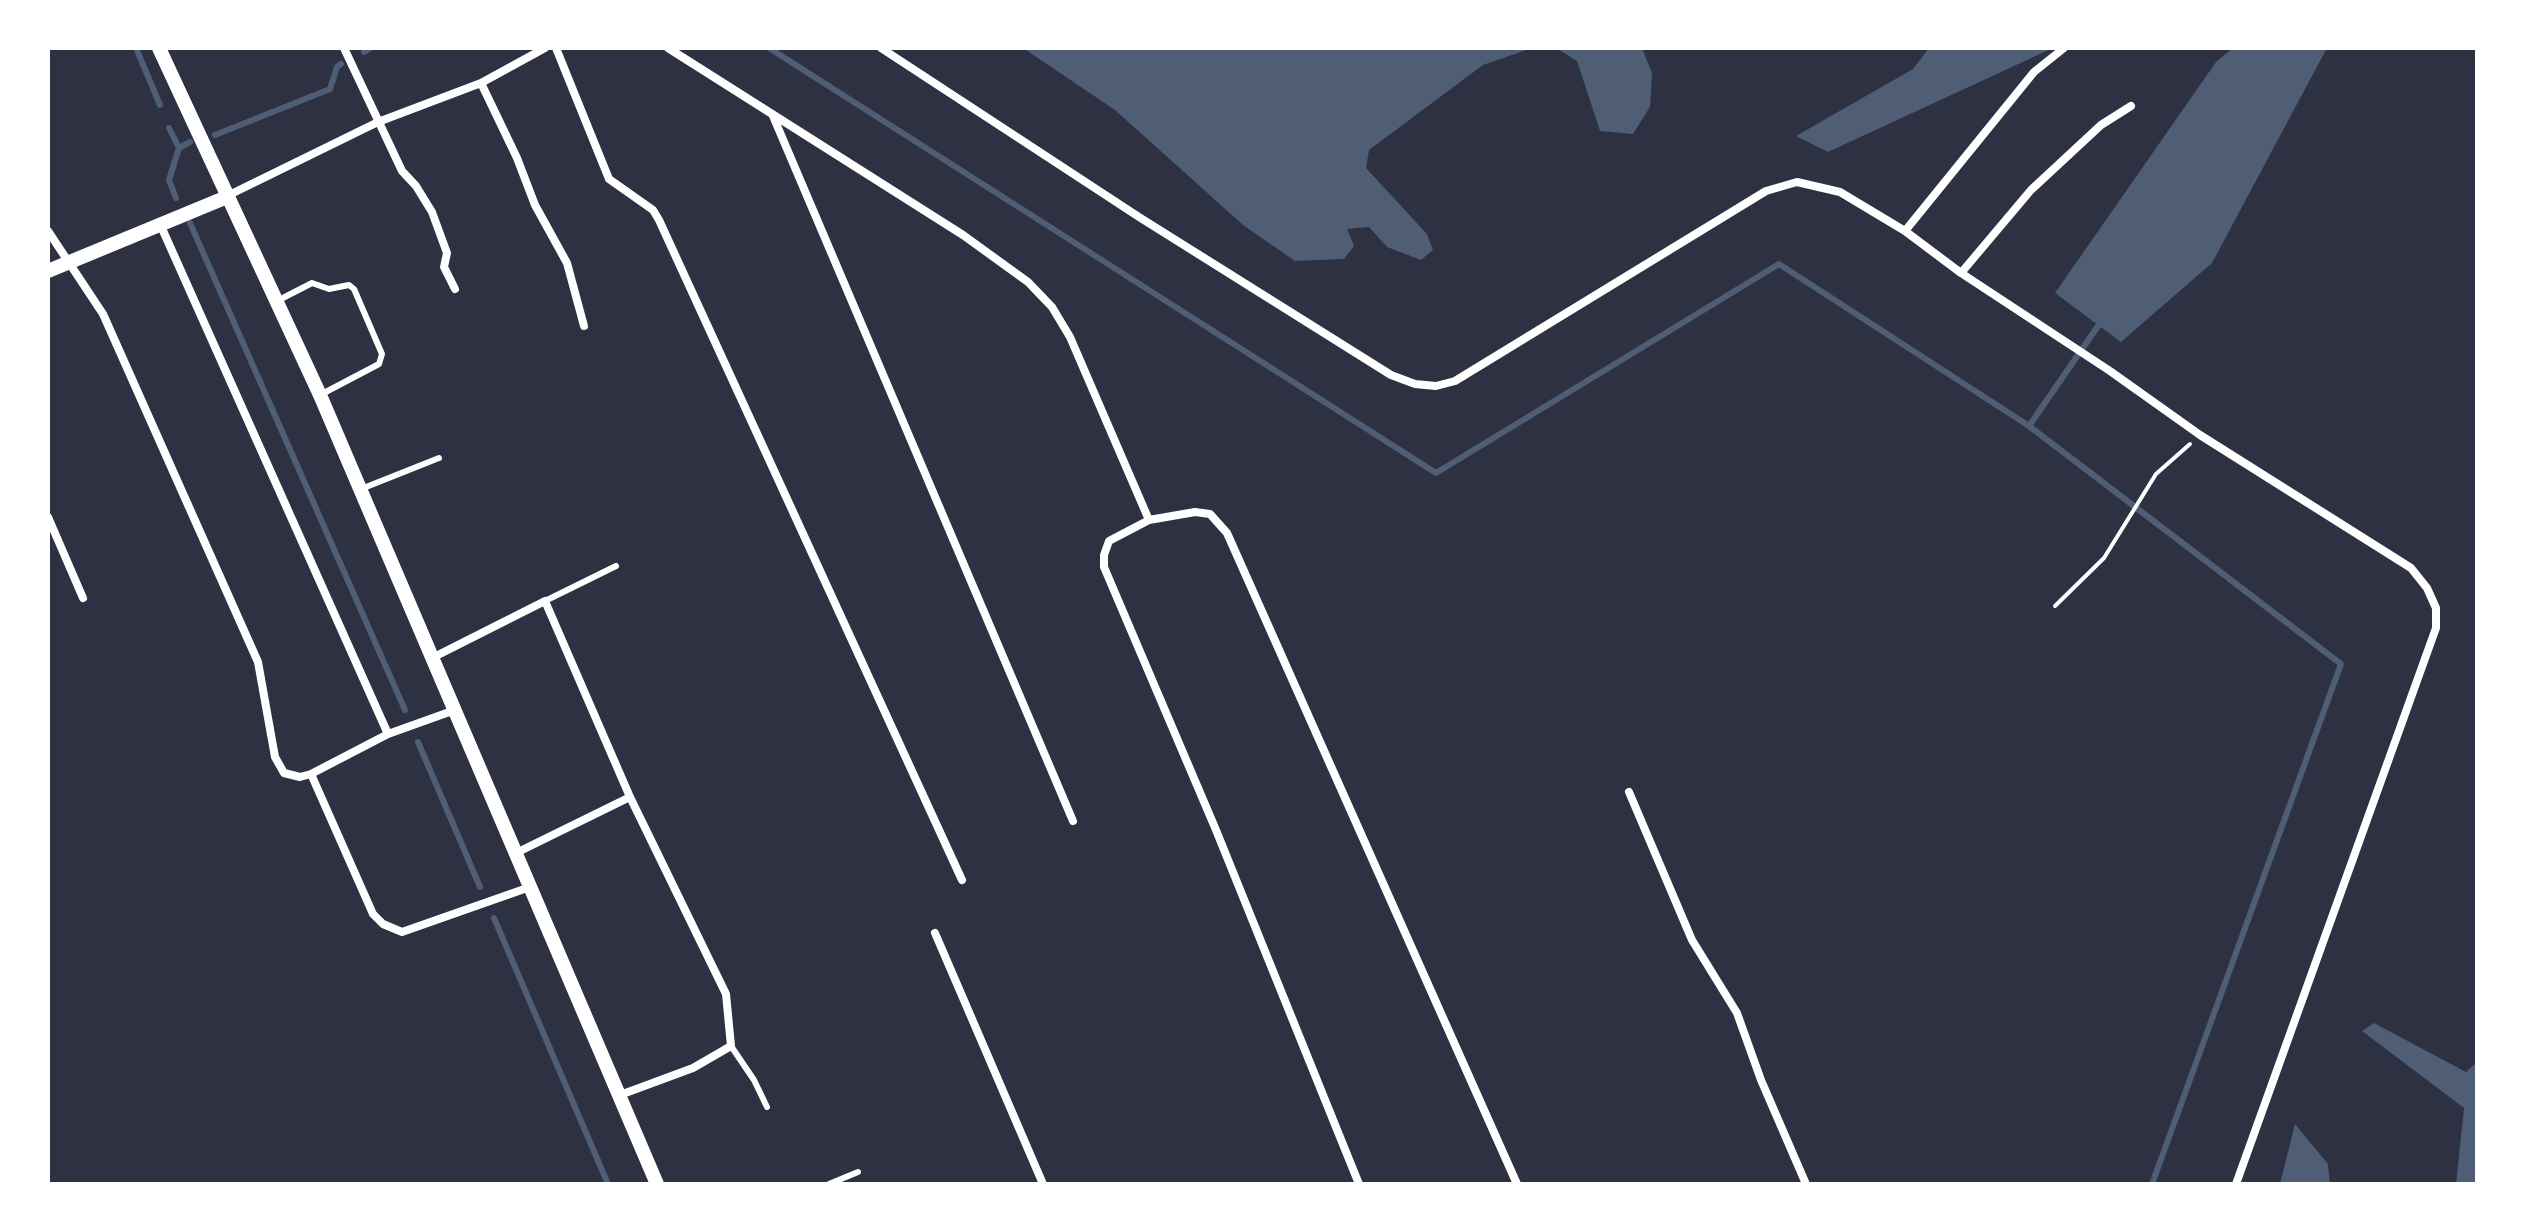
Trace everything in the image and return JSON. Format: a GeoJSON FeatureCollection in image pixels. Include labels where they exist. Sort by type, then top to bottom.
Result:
{"type":"FeatureCollection","features":[{"type":"Feature","properties":{"kind":"street"},"geometry":{"type":"LineString","coordinates":[[159,48],[320,395],[657,1184]]}},
{"type":"Feature","properties":{"kind":"street"},"geometry":{"type":"LineString","coordinates":[[344,48],[402,171],[416,186],[432,212],[447,253],[444,267],[455,289]]}},
{"type":"Feature","properties":{"kind":"street"},"geometry":{"type":"LineString","coordinates":[[48,271],[227,197],[378,122],[481,83],[545,48]]}},
{"type":"Feature","properties":{"kind":"street"},"geometry":{"type":"LineString","coordinates":[[556,48],[609,179],[646,205],[659,220],[962,880]]}},
{"type":"Feature","properties":{"kind":"street"},"geometry":{"type":"LineString","coordinates":[[668,48],[963,235],[1028,282],[1052,307],[1070,337],[1142,511],[1149,520]]}},
{"type":"Feature","properties":{"kind":"street"},"geometry":{"type":"LineString","coordinates":[[881,48],[1139,217],[1391,375],[1415,384],[1436,386],[1455,381],[1766,191],[1797,182],[1840,192],[1905,231],[1961,273],[2110,371],[2200,435],[2411,568],[2427,588],[2436,608],[2436,628],[2236,1184]]}},
{"type":"Feature","properties":{"kind":"street"},"geometry":{"type":"LineString","coordinates":[[1905,231],[2034,72],[2064,48]]}},
{"type":"Feature","properties":{"kind":"street"},"geometry":{"type":"LineString","coordinates":[[481,83],[517,158],[535,205],[567,263],[584,326]]}},
{"type":"Feature","properties":{"kind":"street"},"geometry":{"type":"LineString","coordinates":[[1961,273],[2031,190],[2101,125],[2131,106]]}},
{"type":"Feature","properties":{"kind":"street"},"geometry":{"type":"LineString","coordinates":[[772,115],[1073,821]]}},
{"type":"Feature","properties":{"kind":"street"},"geometry":{"type":"LineString","coordinates":[[160,223],[388,734]]}},
{"type":"Feature","properties":{"kind":"street"},"geometry":{"type":"LineString","coordinates":[[48,231],[103,314],[258,662],[275,757],[284,773],[291,777],[311,774],[388,734],[455,710]]}},
{"type":"Feature","properties":{"kind":"street"},"geometry":{"type":"LineString","coordinates":[[1359,1184],[1216,830],[1104,567],[1109,541],[1149,520],[1195,512],[1210,514],[1227,533],[1517,1184]]}},
{"type":"Feature","properties":{"kind":"street"},"geometry":{"type":"LineString","coordinates":[[48,517],[83,598]]}},
{"type":"Feature","properties":{"kind":"street"},"geometry":{"type":"LineString","coordinates":[[432,658],[545,601],[630,797],[726,994],[731,1046],[693,1068],[620,1095]]}},
{"type":"Feature","properties":{"kind":"street"},"geometry":{"type":"LineString","coordinates":[[311,774],[373,914],[383,924],[402,932],[530,887]]}},
{"type":"Feature","properties":{"kind":"street"},"geometry":{"type":"LineString","coordinates":[[1629,792],[1692,940],[1737,1013],[1761,1080],[1806,1184]]}},
{"type":"Feature","properties":{"kind":"street"},"geometry":{"type":"LineString","coordinates":[[516,853],[630,797]]}},
{"type":"Feature","properties":{"kind":"street"},"geometry":{"type":"LineString","coordinates":[[935,933],[1043,1184]]}},
{"type":"Feature","properties":{"kind":"lane"},"geometry":{"type":"LineString","coordinates":[[277,301],[312,283],[329,289],[349,285],[354,289],[382,354],[379,364],[320,395]]}},
{"type":"Feature","properties":{"kind":"lane"},"geometry":{"type":"LineString","coordinates":[[360,490],[439,458]]}},
{"type":"Feature","properties":{"kind":"lane"},"geometry":{"type":"LineString","coordinates":[[545,601],[616,566]]}},
{"type":"Feature","properties":{"kind":"lane"},"geometry":{"type":"LineString","coordinates":[[731,1046],[754,1080],[767,1107]]}},
{"type":"Feature","properties":{"kind":"lane"},"geometry":{"type":"LineString","coordinates":[[829,1184],[858,1172]]}},
{"type":"Feature","properties":{"kind":"path"},"geometry":{"type":"LineString","coordinates":[[2055,606],[2104,558],[2156,474],[2200,435]]}},
{"type":"Feature","properties":{"kind":"water"},"geometry":{"type":"Polygon","coordinates":[[[1023,48],[1532,48],[1483,65],[1369,150],[1366,168],[1427,234],[1433,250],[1421,260],[1387,247],[1369,227],[1347,229],[1354,246],[1344,259],[1295,261],[1243,225],[1115,110],[1023,48]]]}},
{"type":"Feature","properties":{"kind":"water"},"geometry":{"type":"Polygon","coordinates":[[[1556,48],[1642,48],[1652,73],[1650,107],[1633,134],[1600,131],[1577,61],[1556,48]]]}},
{"type":"Feature","properties":{"kind":"water"},"geometry":{"type":"Polygon","coordinates":[[[1929,48],[2053,48],[1828,152],[1796,136],[1913,69],[1929,48]]]}},
{"type":"Feature","properties":{"kind":"water"},"geometry":{"type":"Polygon","coordinates":[[[2233,48],[2327,48],[2212,263],[2121,342],[2055,293],[2216,62],[2233,48]]]}},
{"type":"Feature","properties":{"kind":"water"},"geometry":{"type":"Polygon","coordinates":[[[2374,1023],[2466,1072],[2477,1062],[2477,1184],[2456,1184],[2464,1108],[2362,1031],[2374,1023]]]}},
{"type":"Feature","properties":{"kind":"water"},"geometry":{"type":"Polygon","coordinates":[[[2295,1124],[2328,1164],[2330,1184],[2280,1184],[2295,1124]]]}},
{"type":"Feature","properties":{"kind":"waterway"},"geometry":{"type":"LineString","coordinates":[[136,48],[160,105]]}},
{"type":"Feature","properties":{"kind":"waterway"},"geometry":{"type":"LineString","coordinates":[[364,52],[371,48]]}},
{"type":"Feature","properties":{"kind":"waterway"},"geometry":{"type":"LineString","coordinates":[[769,48],[1436,473],[1779,264],[2029,426],[2341,664],[2152,1184]]}},
{"type":"Feature","properties":{"kind":"waterway"},"geometry":{"type":"LineString","coordinates":[[215,135],[330,89],[337,67],[341,64]]}},
{"type":"Feature","properties":{"kind":"waterway"},"geometry":{"type":"LineString","coordinates":[[169,128],[179,148],[169,180],[176,198]]}},
{"type":"Feature","properties":{"kind":"waterway"},"geometry":{"type":"LineString","coordinates":[[179,148],[190,142]]}},
{"type":"Feature","properties":{"kind":"waterway"},"geometry":{"type":"LineString","coordinates":[[190,223],[405,710]]}},
{"type":"Feature","properties":{"kind":"waterway"},"geometry":{"type":"LineString","coordinates":[[2029,426],[2098,326]]}},
{"type":"Feature","properties":{"kind":"waterway"},"geometry":{"type":"LineString","coordinates":[[418,742],[480,887]]}},
{"type":"Feature","properties":{"kind":"waterway"},"geometry":{"type":"LineString","coordinates":[[494,918],[608,1184]]}}]}
